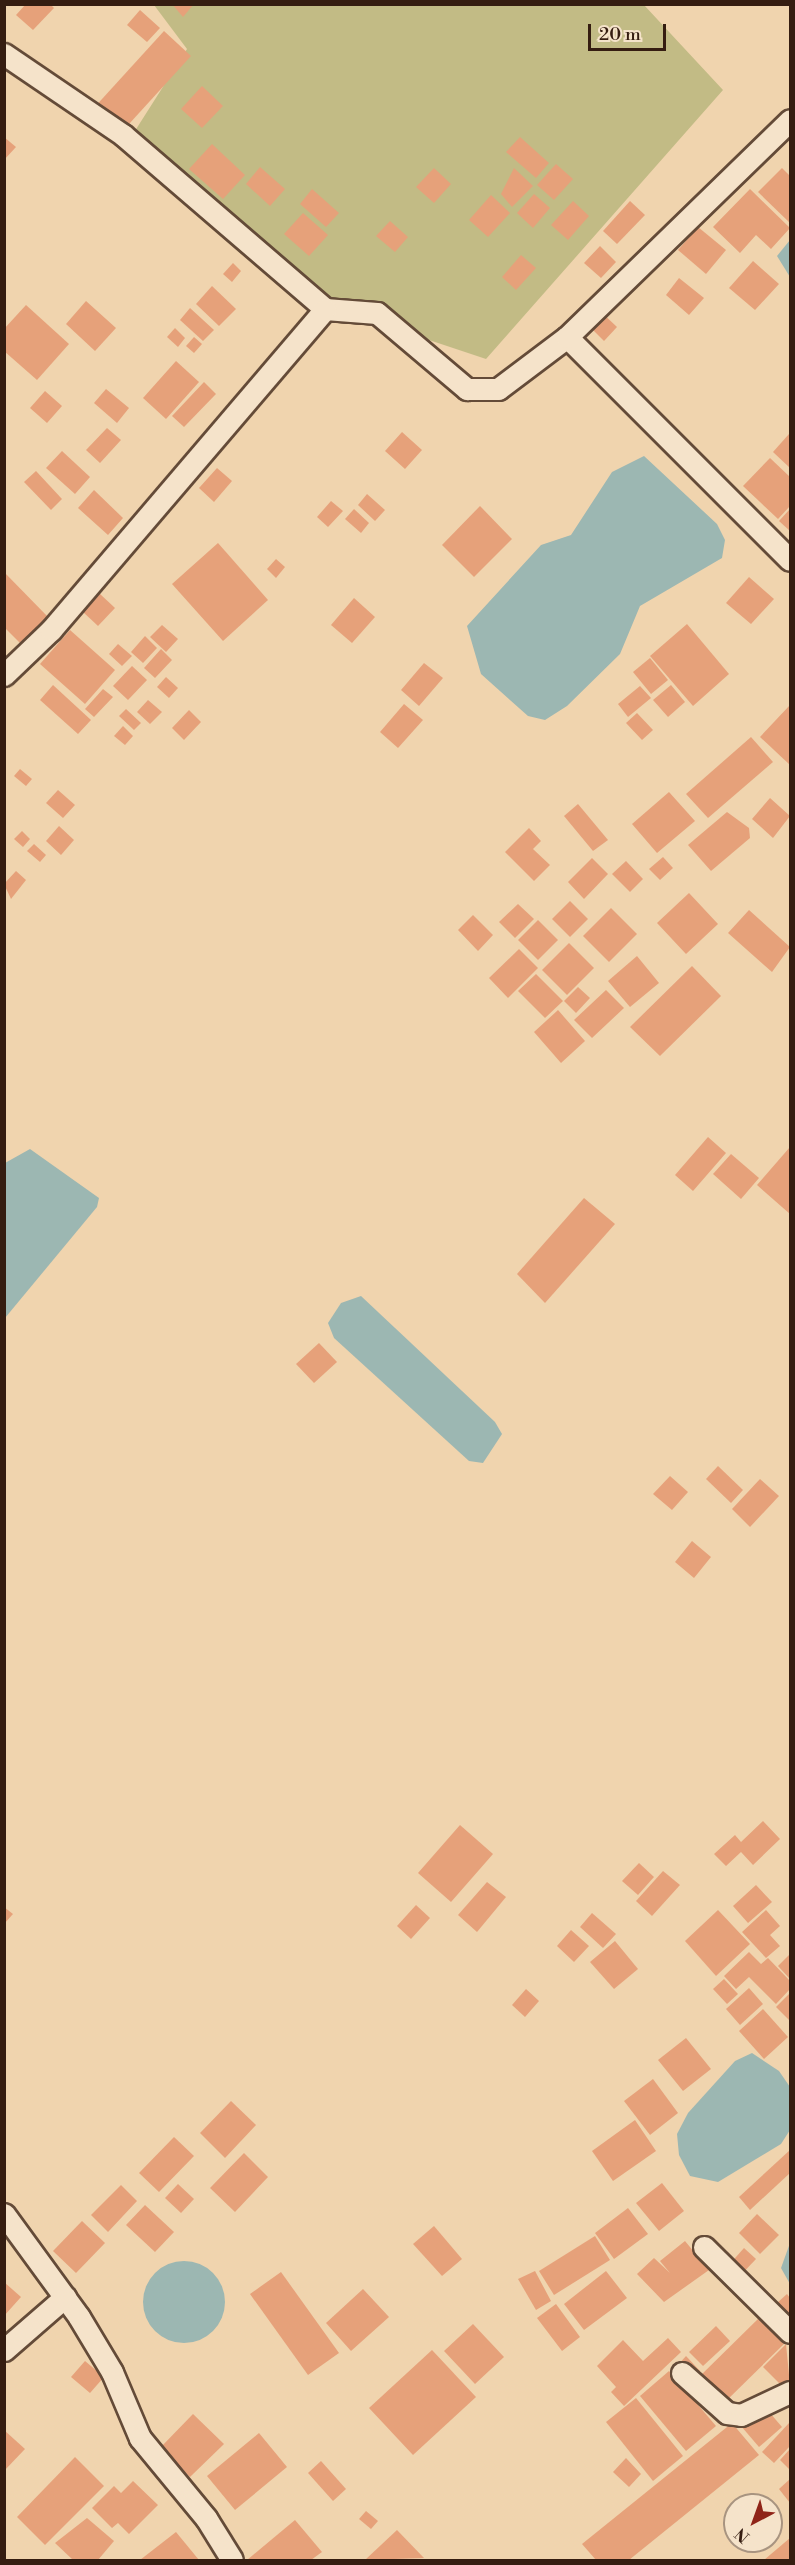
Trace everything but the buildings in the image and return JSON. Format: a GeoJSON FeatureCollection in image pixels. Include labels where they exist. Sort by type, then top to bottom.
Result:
{"type":"FeatureCollection","features":[{"type":"Feature","properties":{"kind":"street"},"geometry":{"type":"LineString","coordinates":[[4,54],[123,135],[325,309],[377,313],[467,389],[498,388],[567,338],[790,120]]}},
{"type":"Feature","properties":{"kind":"street"},"geometry":{"type":"LineString","coordinates":[[4,675],[51,630],[325,309]]}},
{"type":"Feature","properties":{"kind":"street"},"geometry":{"type":"LineString","coordinates":[[567,338],[790,560]]}},
{"type":"Feature","properties":{"kind":"street"},"geometry":{"type":"LineString","coordinates":[[4,2214],[65,2297],[112,2372],[140,2438],[206,2518],[232,2560]]}},
{"type":"Feature","properties":{"kind":"street"},"geometry":{"type":"LineString","coordinates":[[704,2247],[790,2332]]}},
{"type":"Feature","properties":{"kind":"street"},"geometry":{"type":"LineString","coordinates":[[4,2350],[65,2297]]}},
{"type":"Feature","properties":{"kind":"street"},"geometry":{"type":"LineString","coordinates":[[682,2373],[727,2413],[741,2415],[790,2392]]}},
{"type":"Feature","properties":{"kind":"shaded area"},"geometry":{"type":"Polygon","coordinates":[[[154,5],[644,5],[723,90],[486,359],[321,304],[133,134],[187,49],[154,5]]]}},
{"type":"Feature","properties":{"kind":"water"},"geometry":{"type":"Polygon","coordinates":[[[790,240],[790,277],[777,256],[790,240]]]}},
{"type":"Feature","properties":{"kind":"water"},"geometry":{"type":"Polygon","coordinates":[[[644,456],[717,524],[725,540],[722,558],[640,606],[620,654],[567,706],[545,720],[528,716],[481,674],[467,626],[541,545],[571,535],[612,472],[644,456]]]}},
{"type":"Feature","properties":{"kind":"water"},"geometry":{"type":"Polygon","coordinates":[[[30,1149],[99,1198],[97,1207],[5,1318],[5,1163],[30,1149]]]}},
{"type":"Feature","properties":{"kind":"water"},"geometry":{"type":"Polygon","coordinates":[[[361,1296],[495,1422],[502,1434],[483,1463],[469,1461],[334,1338],[328,1323],[341,1303],[361,1296]]]}},
{"type":"Feature","properties":{"kind":"water"},"geometry":{"type":"Polygon","coordinates":[[[752,2053],[779,2071],[790,2087],[790,2130],[781,2144],[718,2182],[690,2176],[679,2155],[677,2134],[688,2113],[735,2061],[752,2053]]]}},
{"type":"Feature","properties":{"kind":"water"},"geometry":{"type":"Polygon","coordinates":[[[790,2243],[790,2284],[781,2268],[790,2243]]]}},
{"type":"Feature","properties":{"kind":"water"},"geometry":{"type":"Polygon","coordinates":[[[184,2261],[200,2265],[213,2273],[221,2286],[225,2302],[221,2318],[213,2331],[200,2339],[184,2343],[168,2339],[155,2331],[147,2318],[143,2302],[147,2286],[155,2273],[168,2265],[184,2261]]]}}]}
